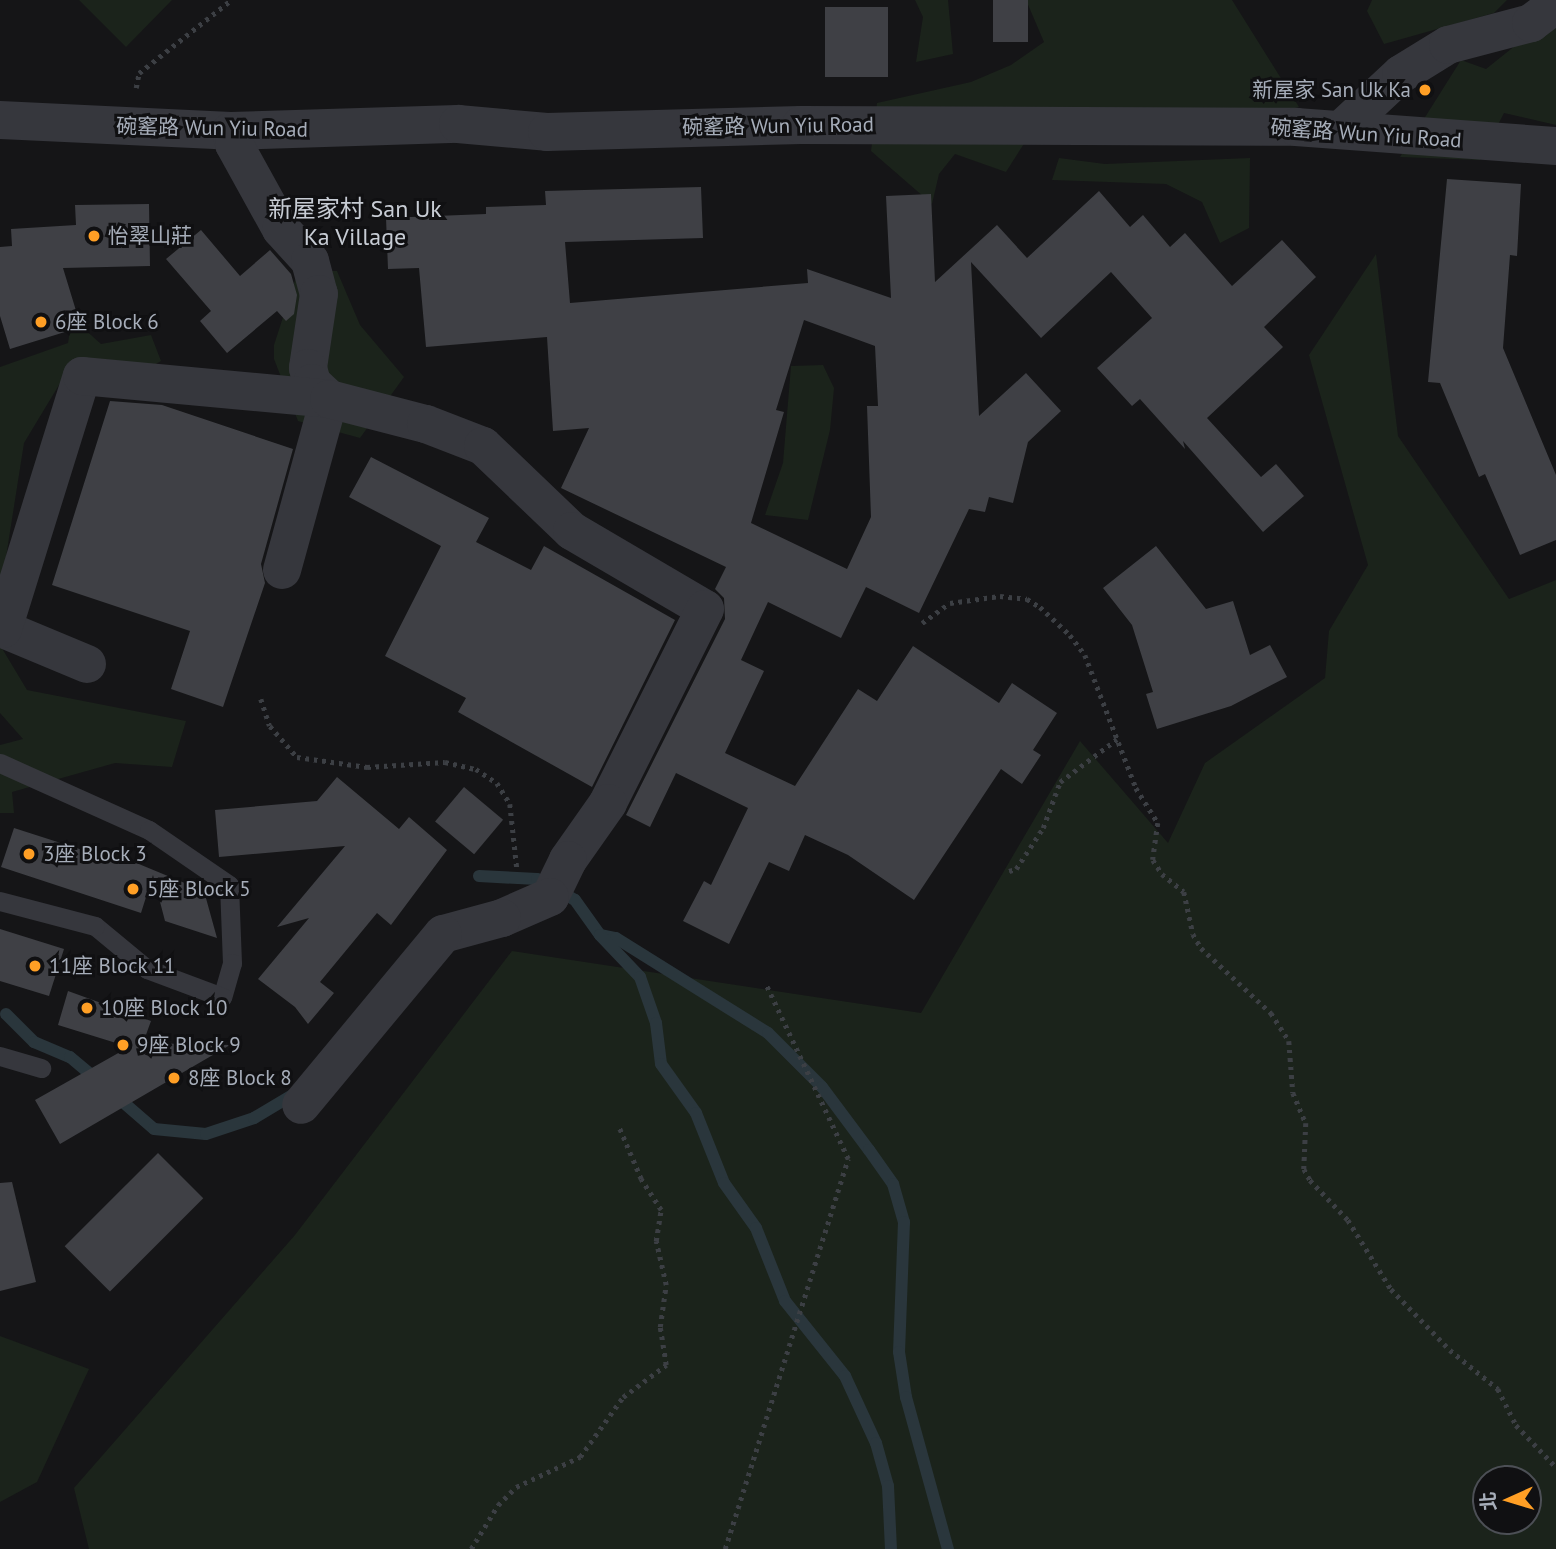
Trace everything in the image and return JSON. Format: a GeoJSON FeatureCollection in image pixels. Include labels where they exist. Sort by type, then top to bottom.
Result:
{"type":"FeatureCollection","features":[{"type":"Feature","properties":{"kind":"street"},"geometry":{"type":"LineString","coordinates":[[1343,128],[1401,74],[1448,45],[1531,23],[1556,4]]}},
{"type":"Feature","properties":{"kind":"street","name":"碗窰路 Wun Yiu Road"},"geometry":{"type":"LineString","coordinates":[[0,120],[128,129],[231,131],[458,124],[547,132],[802,125],[1343,128],[1367,135],[1556,146]]}},
{"type":"Feature","properties":{"kind":"street"},"geometry":{"type":"LineString","coordinates":[[231,131],[233,144],[281,229],[310,261],[319,294],[310,330],[308,368],[312,383],[329,398]]}},
{"type":"Feature","properties":{"kind":"street"},"geometry":{"type":"LineString","coordinates":[[87,664],[3,629],[82,376],[329,398],[426,424],[483,446],[572,531],[705,609],[608,803],[568,860],[550,897],[502,918],[443,934],[301,1105]]}},
{"type":"Feature","properties":{"kind":"street"},"geometry":{"type":"LineString","coordinates":[[282,570],[329,398]]}},
{"type":"Feature","properties":{"kind":"lane"},"geometry":{"type":"LineString","coordinates":[[0,763],[149,830],[229,885],[232,963],[222,997],[146,969],[95,926],[0,901]]}},
{"type":"Feature","properties":{"kind":"lane"},"geometry":{"type":"LineString","coordinates":[[0,1056],[41,1068]]}},
{"type":"Feature","properties":{"kind":"path"},"geometry":{"type":"LineString","coordinates":[[128,129],[139,73],[231,0]]}},
{"type":"Feature","properties":{"kind":"path"},"geometry":{"type":"LineString","coordinates":[[922,623],[950,603],[975,598],[1027,599],[1041,607],[1085,655],[1136,788],[1158,823],[1153,860],[1162,874],[1184,892],[1193,934],[1201,948],[1271,1013],[1289,1041],[1293,1093],[1306,1124],[1304,1169],[1310,1180],[1348,1220],[1391,1289],[1450,1350],[1498,1389],[1516,1425],[1556,1467]]}},
{"type":"Feature","properties":{"kind":"path"},"geometry":{"type":"LineString","coordinates":[[261,699],[270,726],[298,757],[367,767],[445,762],[476,769],[497,783],[510,804],[517,868]]}},
{"type":"Feature","properties":{"kind":"path"},"geometry":{"type":"LineString","coordinates":[[1009,871],[1016,869],[1043,828],[1060,782],[1117,739]]}},
{"type":"Feature","properties":{"kind":"path"},"geometry":{"type":"LineString","coordinates":[[725,1549],[848,1158],[765,983]]}},
{"type":"Feature","properties":{"kind":"path"},"geometry":{"type":"LineString","coordinates":[[471,1549],[498,1505],[516,1487],[580,1457],[623,1396],[666,1365],[660,1327],[666,1285],[656,1241],[661,1210],[641,1179],[618,1125]]}},
{"type":"Feature","properties":{"kind":"shaded area"},"geometry":{"type":"Polygon","coordinates":[[[79,0],[172,0],[126,47],[79,0]]]}},
{"type":"Feature","properties":{"kind":"shaded area"},"geometry":{"type":"Polygon","coordinates":[[[915,0],[948,0],[953,54],[916,62],[923,17],[915,0]]]}},
{"type":"Feature","properties":{"kind":"shaded area"},"geometry":{"type":"Polygon","coordinates":[[[1026,0],[1232,0],[1299,107],[1177,135],[1025,142],[1006,172],[955,154],[939,174],[932,204],[871,151],[877,103],[971,82],[1011,65],[1044,42],[1026,0]]]}},
{"type":"Feature","properties":{"kind":"shaded area"},"geometry":{"type":"Polygon","coordinates":[[[1372,0],[1507,0],[1494,13],[1384,44],[1367,11],[1372,0]]]}},
{"type":"Feature","properties":{"kind":"shaded area"},"geometry":{"type":"Polygon","coordinates":[[[1556,13],[1556,125],[1504,113],[1480,160],[1400,157],[1461,60],[1486,69],[1556,13]]]}},
{"type":"Feature","properties":{"kind":"shaded area"},"geometry":{"type":"Polygon","coordinates":[[[1059,158],[1105,164],[1250,158],[1249,228],[1220,243],[1202,202],[1166,184],[1052,180],[1059,158]]]}},
{"type":"Feature","properties":{"kind":"shaded area"},"geometry":{"type":"Polygon","coordinates":[[[1376,254],[1398,436],[1509,599],[1556,580],[1556,1549],[89,1549],[74,1488],[295,1235],[512,951],[921,1013],[1080,741],[1168,843],[1205,763],[1325,678],[1329,631],[1368,565],[1309,355],[1376,254]]]}},
{"type":"Feature","properties":{"kind":"shaded area"},"geometry":{"type":"Polygon","coordinates":[[[298,271],[337,271],[360,325],[404,377],[360,438],[298,421],[274,359],[274,345],[298,271]]]}},
{"type":"Feature","properties":{"kind":"shaded area"},"geometry":{"type":"Polygon","coordinates":[[[72,318],[101,344],[151,335],[161,361],[140,373],[71,365],[24,443],[0,595],[0,367],[68,343],[72,318]]]}},
{"type":"Feature","properties":{"kind":"shaded area"},"geometry":{"type":"Polygon","coordinates":[[[823,365],[834,388],[830,430],[808,520],[765,515],[783,463],[791,366],[823,365]]]}},
{"type":"Feature","properties":{"kind":"shaded area"},"geometry":{"type":"Polygon","coordinates":[[[0,645],[27,690],[186,721],[172,767],[115,763],[12,792],[14,813],[0,813],[0,745],[23,739],[0,713],[0,645]]]}},
{"type":"Feature","properties":{"kind":"shaded area"},"geometry":{"type":"Polygon","coordinates":[[[0,1336],[89,1369],[37,1482],[0,1502],[0,1336]]]}},
{"type":"Feature","properties":{"kind":"building"},"geometry":{"type":"Polygon","coordinates":[[[993,0],[1028,0],[1028,42],[993,42],[993,0]]]}},
{"type":"Feature","properties":{"kind":"building"},"geometry":{"type":"Polygon","coordinates":[[[825,7],[888,7],[888,77],[825,77],[825,7]]]}},
{"type":"Feature","properties":{"kind":"building"},"geometry":{"type":"Polygon","coordinates":[[[1447,179],[1521,184],[1517,256],[1510,255],[1503,348],[1556,475],[1556,540],[1520,555],[1485,474],[1479,477],[1440,383],[1428,382],[1447,179]]]}},
{"type":"Feature","properties":{"kind":"building"},"geometry":{"type":"Polygon","coordinates":[[[701,187],[703,238],[565,242],[570,303],[808,283],[807,269],[891,298],[886,196],[931,194],[935,282],[997,225],[1027,258],[1099,191],[1130,227],[1143,215],[1170,247],[1185,233],[1232,286],[1282,240],[1316,277],[1264,327],[1283,347],[1207,418],[1261,477],[1276,464],[1304,496],[1263,532],[1183,441],[1185,449],[1140,399],[1132,406],[1097,368],[1152,318],[1111,272],[1041,338],[971,262],[979,416],[1026,373],[1061,411],[1028,442],[1013,503],[989,497],[985,512],[969,509],[919,613],[866,587],[841,638],[768,602],[741,660],[764,671],[725,753],[795,786],[858,689],[877,701],[913,646],[999,703],[1012,683],[1057,713],[1033,750],[1041,755],[1022,784],[1001,769],[914,900],[848,855],[805,835],[789,871],[769,862],[729,944],[683,921],[704,881],[711,885],[748,808],[676,773],[650,827],[626,815],[725,619],[724,598],[715,589],[726,567],[561,488],[589,428],[553,431],[547,337],[426,347],[419,268],[388,269],[386,218],[486,214],[486,207],[546,205],[545,191],[701,187]],[[804,320],[776,410],[784,412],[751,523],[847,569],[871,517],[867,406],[878,406],[875,346],[804,320]]]}},
{"type":"Feature","properties":{"kind":"building"},"geometry":{"type":"Polygon","coordinates":[[[149,204],[150,266],[63,268],[81,327],[10,349],[0,316],[0,247],[12,246],[11,229],[76,225],[75,205],[149,204]]]}},
{"type":"Feature","properties":{"kind":"building"},"geometry":{"type":"Polygon","coordinates":[[[201,230],[240,276],[270,250],[291,274],[297,295],[294,314],[286,321],[277,311],[227,353],[200,321],[211,311],[166,259],[201,230]]]}},
{"type":"Feature","properties":{"kind":"building"},"geometry":{"type":"Polygon","coordinates":[[[110,401],[162,405],[293,449],[261,564],[265,583],[223,707],[171,689],[190,631],[52,585],[110,401]]]}},
{"type":"Feature","properties":{"kind":"building"},"geometry":{"type":"Polygon","coordinates":[[[371,457],[489,518],[476,542],[531,570],[544,546],[675,620],[592,787],[458,712],[466,698],[385,656],[441,546],[349,497],[371,457]]]}},
{"type":"Feature","properties":{"kind":"building"},"geometry":{"type":"Polygon","coordinates":[[[1156,546],[1206,609],[1233,601],[1250,655],[1270,645],[1287,677],[1231,706],[1157,729],[1146,694],[1153,692],[1132,625],[1103,588],[1156,546]]]}},
{"type":"Feature","properties":{"kind":"building"},"geometry":{"type":"Polygon","coordinates":[[[337,777],[399,829],[409,817],[447,850],[391,925],[377,913],[320,982],[334,993],[308,1024],[295,1007],[258,979],[309,918],[277,927],[345,846],[219,857],[215,810],[317,801],[337,777]]]}},
{"type":"Feature","properties":{"kind":"building"},"geometry":{"type":"Polygon","coordinates":[[[464,787],[503,820],[474,854],[435,821],[464,787]]]}},
{"type":"Feature","properties":{"kind":"building"},"geometry":{"type":"Polygon","coordinates":[[[14,828],[120,862],[122,857],[204,891],[217,938],[165,921],[153,875],[141,913],[1,867],[14,828]]]}},
{"type":"Feature","properties":{"kind":"building","name":"11座 Block 11"},"geometry":{"type":"Polygon","coordinates":[[[0,929],[64,949],[49,996],[0,981],[0,929]]]}},
{"type":"Feature","properties":{"kind":"building"},"geometry":{"type":"Polygon","coordinates":[[[68,991],[151,1021],[143,1043],[230,1045],[60,1144],[35,1100],[129,1047],[58,1025],[68,991]]]}},
{"type":"Feature","properties":{"kind":"building"},"geometry":{"type":"Polygon","coordinates":[[[158,1153],[203,1198],[110,1292],[65,1246],[158,1153]]]}},
{"type":"Feature","properties":{"kind":"building"},"geometry":{"type":"Polygon","coordinates":[[[12,1182],[36,1282],[0,1291],[0,1183],[12,1182]]]}},
{"type":"Feature","properties":{"kind":"waterway"},"geometry":{"type":"LineString","coordinates":[[479,876],[537,879],[575,900],[600,935],[616,938],[768,1033],[822,1087],[893,1184],[904,1222],[899,1352],[906,1397],[948,1549]]}},
{"type":"Feature","properties":{"kind":"waterway"},"geometry":{"type":"LineString","coordinates":[[600,935],[640,977],[656,1023],[661,1064],[696,1113],[724,1183],[756,1228],[785,1301],[845,1376],[876,1443],[888,1486],[891,1549]]}},
{"type":"Feature","properties":{"kind":"waterway"},"geometry":{"type":"LineString","coordinates":[[6,1014],[34,1042],[70,1057],[100,1082]]}},
{"type":"Feature","properties":{"kind":"waterway"},"geometry":{"type":"LineString","coordinates":[[116,1096],[154,1129],[206,1134],[254,1118],[296,1093]]}},
{"type":"Feature","properties":{"kind":"place","name":"新屋家 San Uk Ka"},"geometry":{"type":"Point","coordinates":[1425,90]}},
{"type":"Feature","properties":{"kind":"place","name":"怡翠山莊"},"geometry":{"type":"Point","coordinates":[94,236]}},
{"type":"Feature","properties":{"kind":"place","name":"6座 Block 6"},"geometry":{"type":"Point","coordinates":[41,322]}},
{"type":"Feature","properties":{"kind":"place","name":"3座 Block 3"},"geometry":{"type":"Point","coordinates":[29,854]}},
{"type":"Feature","properties":{"kind":"place","name":"5座 Block 5"},"geometry":{"type":"Point","coordinates":[133,889]}},
{"type":"Feature","properties":{"kind":"place","name":"11座 Block 11"},"geometry":{"type":"Point","coordinates":[35,966]}},
{"type":"Feature","properties":{"kind":"place","name":"10座 Block 10"},"geometry":{"type":"Point","coordinates":[87,1008]}},
{"type":"Feature","properties":{"kind":"place","name":"9座 Block 9"},"geometry":{"type":"Point","coordinates":[123,1045]}},
{"type":"Feature","properties":{"kind":"place","name":"8座 Block 8"},"geometry":{"type":"Point","coordinates":[174,1078]}},
{"type":"Feature","properties":{"kind":"district","name":"新屋家村 San Uk Ka Village"},"geometry":{"type":"Point","coordinates":[355,223]}}]}
